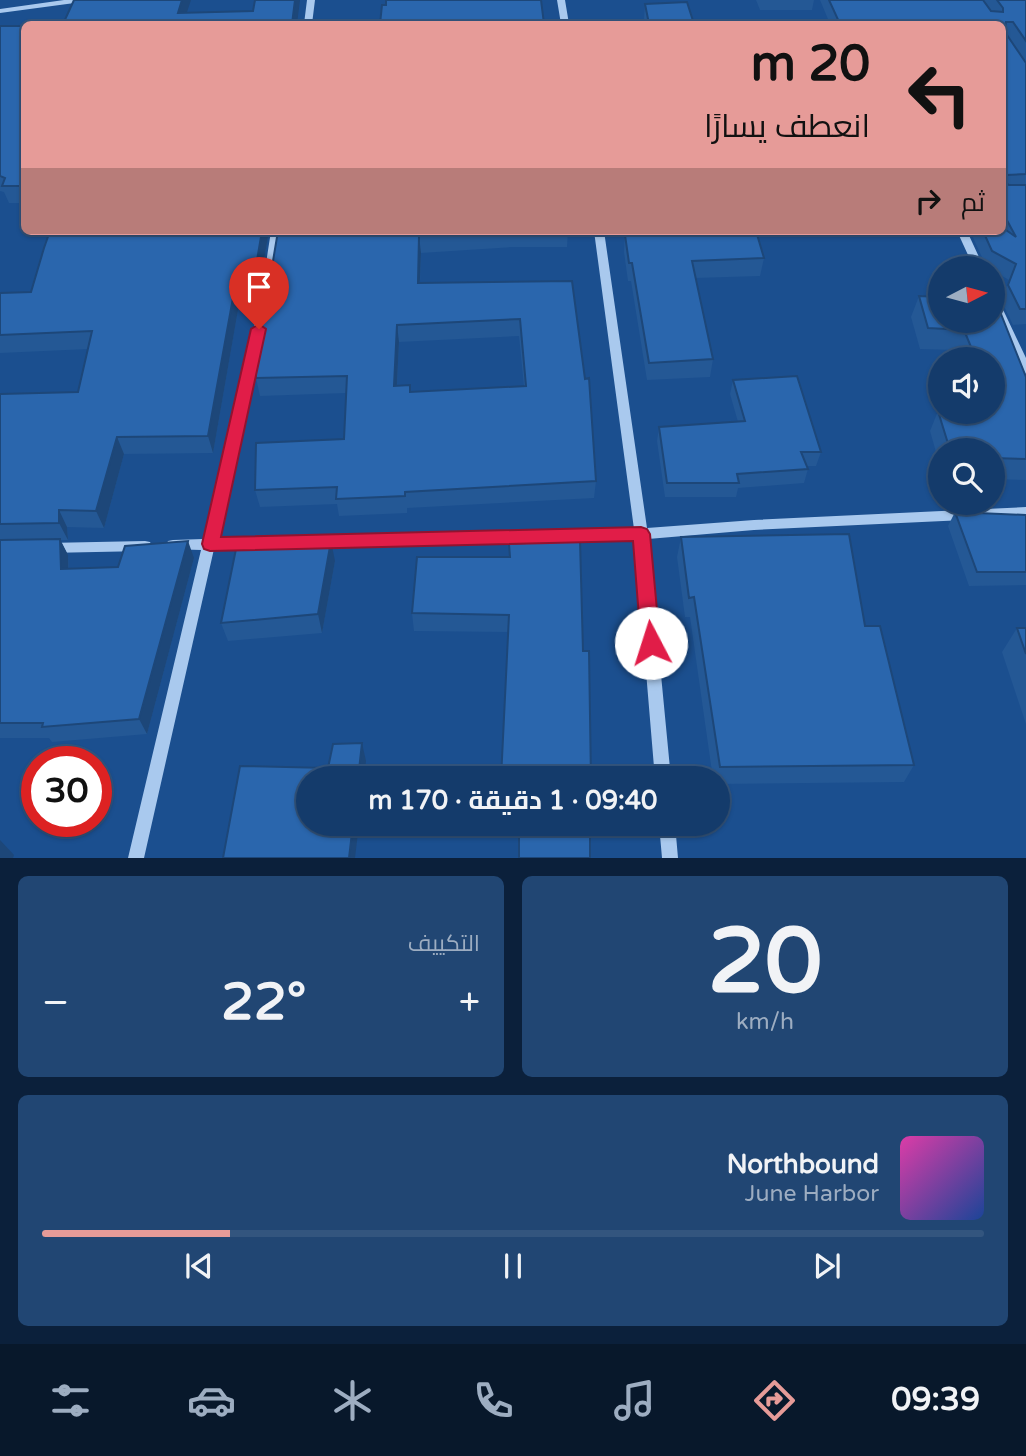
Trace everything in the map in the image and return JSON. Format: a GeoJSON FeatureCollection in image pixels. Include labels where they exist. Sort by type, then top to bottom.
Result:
{"type":"FeatureCollection","features":[{"type":"Feature","properties":{"kind":"street"},"geometry":{"type":"LineString","coordinates":[[0,12],[82,0]]}},
{"type":"Feature","properties":{"kind":"street"},"geometry":{"type":"LineString","coordinates":[[308,21],[311,0]]}},
{"type":"Feature","properties":{"kind":"street"},"geometry":{"type":"LineString","coordinates":[[561,0],[564,21]]}},
{"type":"Feature","properties":{"kind":"street"},"geometry":{"type":"LineString","coordinates":[[136,858],[265,302],[275,235]]}},
{"type":"Feature","properties":{"kind":"street"},"geometry":{"type":"LineString","coordinates":[[600,235],[641,534],[662,766]]}},
{"type":"Feature","properties":{"kind":"street"},"geometry":{"type":"LineString","coordinates":[[964,235],[973,256]]}},
{"type":"Feature","properties":{"kind":"street"},"geometry":{"type":"LineString","coordinates":[[1005,324],[1026,370]]}},
{"type":"Feature","properties":{"kind":"street"},"geometry":{"type":"LineString","coordinates":[[308,542],[641,534],[754,525],[1026,512]]}},
{"type":"Feature","properties":{"kind":"street"},"geometry":{"type":"LineString","coordinates":[[26,548],[266,543]]}},
{"type":"Feature","properties":{"kind":"street"},"geometry":{"type":"LineString","coordinates":[[668,836],[670,858]]}},
{"type":"Feature","properties":{"kind":"building"},"geometry":{"type":"Polygon","coordinates":[[[74,0],[182,0],[178,13],[253,11],[255,0],[295,0],[292,21],[64,21],[74,0]]]}},
{"type":"Feature","properties":{"kind":"building"},"geometry":{"type":"Polygon","coordinates":[[[386,0],[541,0],[544,21],[380,21],[382,5],[386,5],[386,0]]]}},
{"type":"Feature","properties":{"kind":"building"},"geometry":{"type":"Polygon","coordinates":[[[829,0],[983,0],[991,11],[1003,12],[997,0],[1026,0],[1026,41],[1013,22],[839,21],[829,0]]]}},
{"type":"Feature","properties":{"kind":"building"},"geometry":{"type":"Polygon","coordinates":[[[687,2],[693,21],[648,21],[645,4],[687,2]]]}},
{"type":"Feature","properties":{"kind":"building"},"geometry":{"type":"Polygon","coordinates":[[[0,26],[21,26],[21,186],[2,186],[5,178],[0,176],[0,26]]]}},
{"type":"Feature","properties":{"kind":"building"},"geometry":{"type":"Polygon","coordinates":[[[1006,33],[1026,63],[1026,174],[1007,175],[1006,183],[1006,33]]]}},
{"type":"Feature","properties":{"kind":"building"},"geometry":{"type":"Polygon","coordinates":[[[1006,183],[1026,185],[1026,309],[1020,309],[1008,285],[1016,264],[992,251],[985,235],[1006,235],[1006,230],[1016,237],[1006,219],[1006,183]]]}},
{"type":"Feature","properties":{"kind":"building"},"geometry":{"type":"Polygon","coordinates":[[[49,235],[261,235],[255,272],[238,270],[208,436],[117,437],[96,511],[59,510],[59,523],[0,524],[0,394],[78,392],[92,331],[0,335],[0,293],[31,292],[49,235]]]}},
{"type":"Feature","properties":{"kind":"building"},"geometry":{"type":"Polygon","coordinates":[[[277,235],[435,235],[419,236],[418,283],[572,281],[585,379],[589,378],[596,481],[405,492],[405,496],[336,499],[337,487],[255,490],[256,443],[344,439],[347,376],[256,378],[256,341],[277,235]],[[520,319],[397,325],[394,386],[410,385],[410,392],[526,386],[520,319]]]}},
{"type":"Feature","properties":{"kind":"building"},"geometry":{"type":"Polygon","coordinates":[[[625,235],[757,235],[764,258],[692,261],[713,359],[649,363],[632,263],[629,263],[625,235]]]}},
{"type":"Feature","properties":{"kind":"building"},"geometry":{"type":"Polygon","coordinates":[[[919,296],[928,296],[928,328],[919,296]]]}},
{"type":"Feature","properties":{"kind":"building"},"geometry":{"type":"Polygon","coordinates":[[[1005,324],[1026,377],[1026,459],[1005,458],[1005,438],[946,438],[942,424],[1005,424],[1005,347],[971,347],[965,333],[1005,333],[1005,324]]]}},
{"type":"Feature","properties":{"kind":"building"},"geometry":{"type":"Polygon","coordinates":[[[797,376],[821,452],[801,452],[808,469],[737,474],[739,483],[667,483],[659,427],[745,421],[733,380],[797,376]]]}},
{"type":"Feature","properties":{"kind":"building"},"geometry":{"type":"Polygon","coordinates":[[[956,515],[1026,515],[1026,572],[977,572],[956,515]]]}},
{"type":"Feature","properties":{"kind":"building"},"geometry":{"type":"Polygon","coordinates":[[[849,534],[865,626],[880,626],[914,765],[720,766],[694,597],[689,598],[681,537],[849,534]]]}},
{"type":"Feature","properties":{"kind":"building"},"geometry":{"type":"Polygon","coordinates":[[[60,539],[61,569],[118,567],[125,546],[188,541],[139,719],[42,727],[43,723],[0,723],[0,540],[60,539]]]}},
{"type":"Feature","properties":{"kind":"building"},"geometry":{"type":"Polygon","coordinates":[[[580,540],[583,651],[589,651],[591,766],[502,766],[509,615],[412,613],[417,557],[510,557],[509,544],[580,540]]]}},
{"type":"Feature","properties":{"kind":"building"},"geometry":{"type":"Polygon","coordinates":[[[331,541],[318,614],[221,623],[237,544],[331,541]]]}},
{"type":"Feature","properties":{"kind":"building"},"geometry":{"type":"Polygon","coordinates":[[[1017,628],[1026,628],[1026,654],[1017,628]]]}},
{"type":"Feature","properties":{"kind":"building"},"geometry":{"type":"Polygon","coordinates":[[[362,743],[359,766],[328,766],[333,744],[362,743]]]}},
{"type":"Feature","properties":{"kind":"building"},"geometry":{"type":"Polygon","coordinates":[[[240,766],[296,767],[296,836],[352,836],[349,858],[223,858],[240,766]]]}},
{"type":"Feature","properties":{"kind":"building"},"geometry":{"type":"Polygon","coordinates":[[[519,836],[590,836],[590,858],[519,858],[519,836]]]}},
{"type":"Feature","properties":{"kind":"route"},"geometry":{"type":"LineString","coordinates":[[259,329],[210,544],[641,534],[651,643]]}}]}
